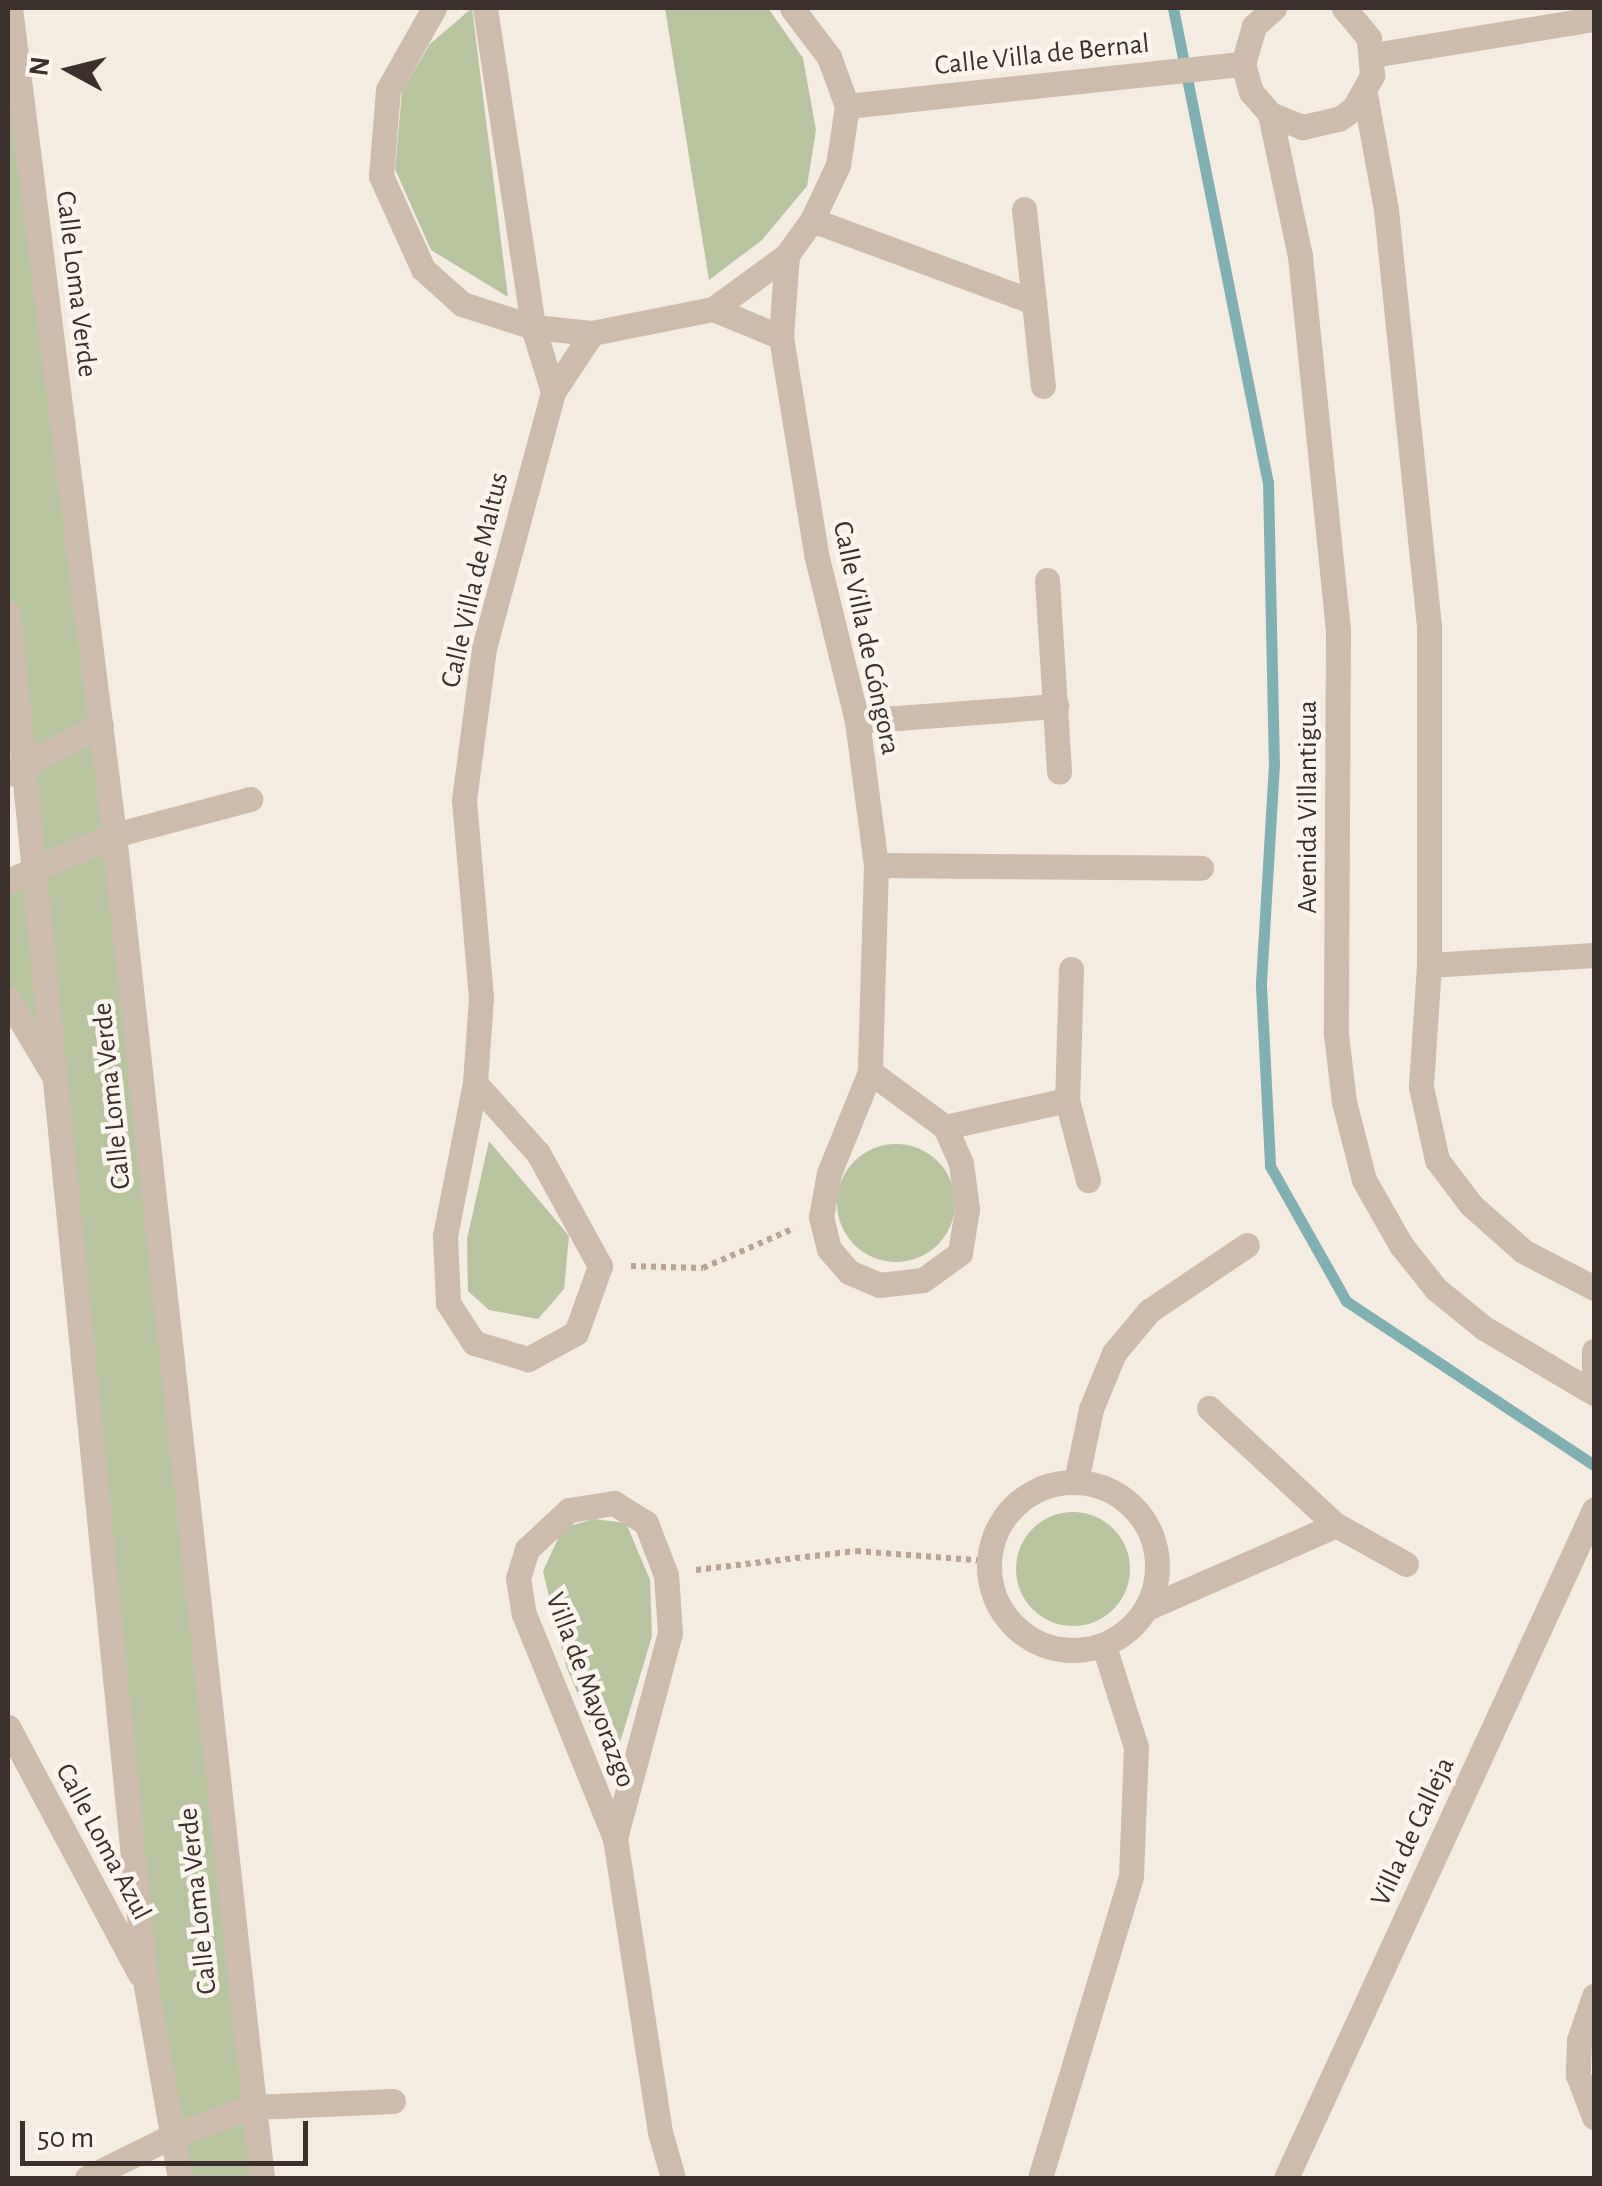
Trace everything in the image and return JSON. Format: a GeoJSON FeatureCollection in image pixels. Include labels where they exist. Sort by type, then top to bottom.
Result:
{"type":"FeatureCollection","features":[{"type":"Feature","properties":{"kind":"street","name":"Calle Loma Verde"},"geometry":{"type":"LineString","coordinates":[[10,8],[15,91],[114,835],[251,2107],[262,2178]]}},
{"type":"Feature","properties":{"kind":"street"},"geometry":{"type":"LineString","coordinates":[[434,8],[388,90],[381,176],[423,269],[462,304],[533,326],[592,333],[713,310],[787,255],[812,220],[838,164],[846,106],[829,57],[793,8]]}},
{"type":"Feature","properties":{"kind":"street"},"geometry":{"type":"LineString","coordinates":[[485,8],[533,326],[552,392]]}},
{"type":"Feature","properties":{"kind":"street"},"geometry":{"type":"LineString","coordinates":[[1243,64],[1253,17],[1274,8]]}},
{"type":"Feature","properties":{"kind":"street"},"geometry":{"type":"LineString","coordinates":[[1347,8],[1374,55],[1365,94],[1386,210],[1430,625],[1429,965],[1420,1087],[1437,1160],[1471,1205],[1522,1250],[1594,1288]]}},
{"type":"Feature","properties":{"kind":"street"},"geometry":{"type":"LineString","coordinates":[[1374,55],[1594,19]]}},
{"type":"Feature","properties":{"kind":"street","name":"Calle Villa de Bernal"},"geometry":{"type":"LineString","coordinates":[[846,106],[1243,64]]}},
{"type":"Feature","properties":{"kind":"street","name":"Avenida Villantigua"},"geometry":{"type":"LineString","coordinates":[[1243,64],[1252,92],[1270,114],[1300,256],[1338,629],[1336,1034],[1344,1102],[1364,1180],[1400,1245],[1436,1289],[1484,1328],[1594,1393]]}},
{"type":"Feature","properties":{"kind":"street"},"geometry":{"type":"LineString","coordinates":[[1270,114],[1304,126],[1322,125],[1365,94]]}},
{"type":"Feature","properties":{"kind":"street"},"geometry":{"type":"LineString","coordinates":[[1024,210],[1044,386]]}},
{"type":"Feature","properties":{"kind":"street"},"geometry":{"type":"LineString","coordinates":[[812,220],[1034,302]]}},
{"type":"Feature","properties":{"kind":"street","name":"Calle Villa de Góngora"},"geometry":{"type":"LineString","coordinates":[[787,255],[781,338],[816,554],[857,720],[876,865],[870,1072],[829,1173],[821,1217]]}},
{"type":"Feature","properties":{"kind":"street"},"geometry":{"type":"LineString","coordinates":[[713,310],[781,338]]}},
{"type":"Feature","properties":{"kind":"street","name":"Calle Villa de Maltus"},"geometry":{"type":"LineString","coordinates":[[592,333],[552,392],[484,648],[464,800],[481,998],[475,1083],[445,1236],[448,1302],[474,1343],[528,1360],[576,1332],[600,1266]]}},
{"type":"Feature","properties":{"kind":"street"},"geometry":{"type":"LineString","coordinates":[[1047,580],[1059,772]]}},
{"type":"Feature","properties":{"kind":"street","name":"Calle Loma Verde"},"geometry":{"type":"LineString","coordinates":[[8,614],[17,770],[35,869],[59,1085],[146,1986],[180,2178]]}},
{"type":"Feature","properties":{"kind":"street"},"geometry":{"type":"LineString","coordinates":[[857,720],[1056,706]]}},
{"type":"Feature","properties":{"kind":"street"},"geometry":{"type":"LineString","coordinates":[[17,770],[101,725]]}},
{"type":"Feature","properties":{"kind":"street"},"geometry":{"type":"LineString","coordinates":[[8,881],[114,835],[250,799]]}},
{"type":"Feature","properties":{"kind":"street"},"geometry":{"type":"LineString","coordinates":[[876,865],[1201,868]]}},
{"type":"Feature","properties":{"kind":"street"},"geometry":{"type":"LineString","coordinates":[[1429,965],[1594,955]]}},
{"type":"Feature","properties":{"kind":"street"},"geometry":{"type":"LineString","coordinates":[[1071,969],[1067,1100],[1088,1180]]}},
{"type":"Feature","properties":{"kind":"street"},"geometry":{"type":"LineString","coordinates":[[8,999],[59,1085]]}},
{"type":"Feature","properties":{"kind":"street"},"geometry":{"type":"LineString","coordinates":[[821,1217],[829,1249],[849,1272],[879,1285],[923,1280],[960,1254],[967,1209],[961,1162],[946,1127],[870,1072]]}},
{"type":"Feature","properties":{"kind":"street"},"geometry":{"type":"LineString","coordinates":[[475,1083],[538,1153],[600,1266]]}},
{"type":"Feature","properties":{"kind":"street"},"geometry":{"type":"LineString","coordinates":[[946,1127],[1067,1100]]}},
{"type":"Feature","properties":{"kind":"street"},"geometry":{"type":"LineString","coordinates":[[1076,1481],[1091,1409],[1114,1353],[1149,1311],[1247,1245]]}},
{"type":"Feature","properties":{"kind":"street"},"geometry":{"type":"LineString","coordinates":[[1594,1350],[1594,1385]]}},
{"type":"Feature","properties":{"kind":"street"},"geometry":{"type":"LineString","coordinates":[[1209,1408],[1336,1525],[1406,1564]]}},
{"type":"Feature","properties":{"kind":"street"},"geometry":{"type":"LineString","coordinates":[[1076,1481],[1129,1502],[1147,1524],[1157,1581],[1147,1608],[1129,1631],[1104,1646],[1050,1648],[1026,1637],[993,1594],[988,1561],[1004,1516],[1023,1496],[1076,1481]]}},
{"type":"Feature","properties":{"kind":"street","name":"Villa de Mayorazgo"},"geometry":{"type":"LineString","coordinates":[[615,1838],[670,1634],[666,1574],[646,1523],[614,1503],[569,1510],[527,1549],[518,1578],[524,1614],[615,1838],[660,2132],[674,2178]]}},
{"type":"Feature","properties":{"kind":"street","name":"Villa de Calleja"},"geometry":{"type":"LineString","coordinates":[[1286,2178],[1594,1510]]}},
{"type":"Feature","properties":{"kind":"street"},"geometry":{"type":"LineString","coordinates":[[1147,1608],[1336,1525]]}},
{"type":"Feature","properties":{"kind":"street"},"geometry":{"type":"LineString","coordinates":[[1040,2178],[1131,1876],[1136,1747],[1104,1646]]}},
{"type":"Feature","properties":{"kind":"street","name":"Calle Loma Azul"},"geometry":{"type":"LineString","coordinates":[[8,1727],[146,1986]]}},
{"type":"Feature","properties":{"kind":"street"},"geometry":{"type":"LineString","coordinates":[[1594,1996],[1579,2040],[1578,2075],[1594,2118]]}},
{"type":"Feature","properties":{"kind":"street"},"geometry":{"type":"LineString","coordinates":[[87,2178],[174,2135],[251,2107],[393,2101]]}},
{"type":"Feature","properties":{"kind":"path"},"geometry":{"type":"LineString","coordinates":[[600,1266],[702,1268],[821,1217]]}},
{"type":"Feature","properties":{"kind":"path"},"geometry":{"type":"LineString","coordinates":[[666,1574],[856,1552],[988,1561]]}},
{"type":"Feature","properties":{"kind":"green space"},"geometry":{"type":"Polygon","coordinates":[[[8,8],[262,2178],[180,2178],[56,1080],[8,999],[8,881],[35,869],[8,613],[8,8]]]}},
{"type":"Feature","properties":{"kind":"green space"},"geometry":{"type":"Polygon","coordinates":[[[472,8],[508,297],[431,250],[395,169],[402,91],[430,44],[472,8]]]}},
{"type":"Feature","properties":{"kind":"green space"},"geometry":{"type":"Polygon","coordinates":[[[665,8],[768,8],[803,58],[816,130],[807,186],[762,240],[709,280],[665,8]]]}},
{"type":"Feature","properties":{"kind":"green space"},"geometry":{"type":"Polygon","coordinates":[[[489,1141],[569,1236],[564,1289],[538,1319],[489,1310],[468,1291],[467,1239],[489,1141]]]}},
{"type":"Feature","properties":{"kind":"green space"},"geometry":{"type":"Polygon","coordinates":[[[896,1144],[929,1154],[945,1170],[955,1203],[945,1236],[929,1252],[896,1262],[863,1252],[847,1236],[837,1203],[847,1170],[863,1154],[896,1144]]]}},
{"type":"Feature","properties":{"kind":"green space"},"geometry":{"type":"Polygon","coordinates":[[[1073,1512],[1095,1516],[1113,1529],[1126,1547],[1130,1569],[1126,1591],[1113,1609],[1095,1622],[1073,1626],[1051,1622],[1033,1609],[1020,1591],[1016,1569],[1020,1547],[1033,1529],[1051,1516],[1073,1512]]]}},
{"type":"Feature","properties":{"kind":"green space"},"geometry":{"type":"Polygon","coordinates":[[[594,1519],[626,1523],[650,1580],[652,1636],[611,1773],[566,1666],[543,1571],[563,1528],[594,1519]]]}},
{"type":"Feature","properties":{"kind":"waterway"},"geometry":{"type":"LineString","coordinates":[[1173,8],[1268,482],[1274,764],[1261,986],[1270,1166],[1346,1301],[1594,1465]]}}]}
